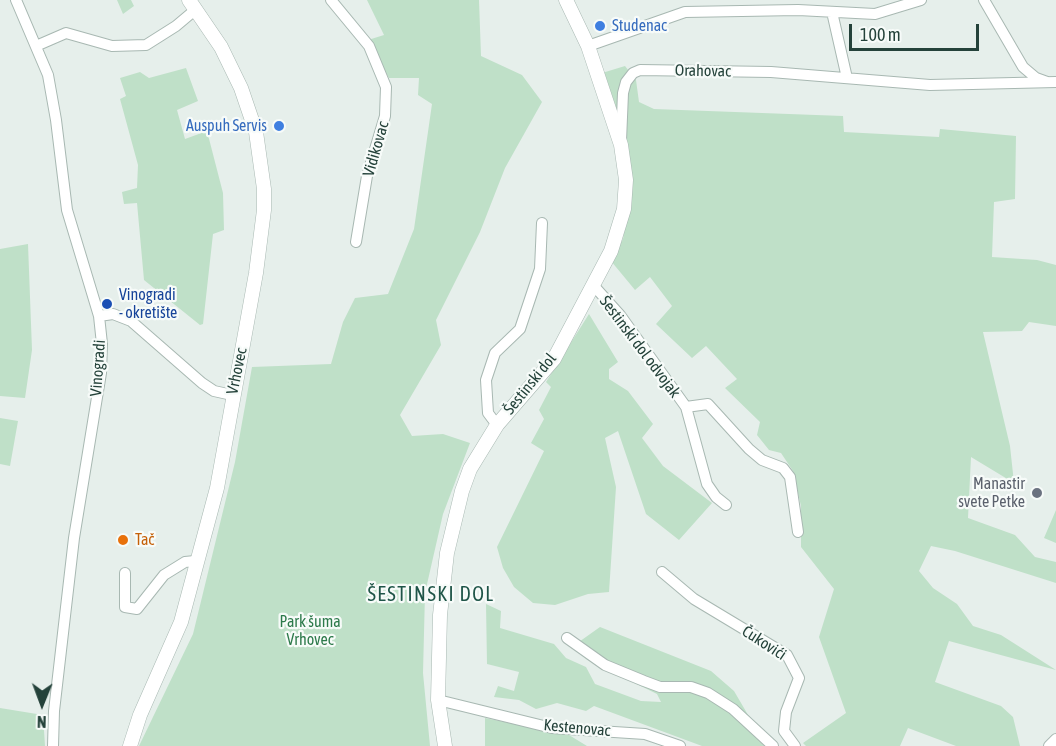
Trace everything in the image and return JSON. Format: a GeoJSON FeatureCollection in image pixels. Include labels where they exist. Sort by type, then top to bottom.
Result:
{"type":"FeatureCollection","features":[{"type":"Feature","properties":{"kind":"street","name":"Vinogradi"},"geometry":{"type":"LineString","coordinates":[[16,0],[48,75],[67,210],[99,316],[102,361],[74,538],[54,711],[53,746]]}},
{"type":"Feature","properties":{"kind":"street","name":"Vidikovac"},"geometry":{"type":"LineString","coordinates":[[331,0],[369,46],[386,87],[385,116],[367,176],[356,242]]}},
{"type":"Feature","properties":{"kind":"street","name":"Šestinski dol"},"geometry":{"type":"LineString","coordinates":[[446,746],[438,700],[440,615],[450,538],[467,478],[497,425],[554,359],[594,286],[621,224],[626,180],[621,145],[588,46],[566,0]]}},
{"type":"Feature","properties":{"kind":"street"},"geometry":{"type":"LineString","coordinates":[[588,46],[685,12],[798,10],[875,14],[921,0]]}},
{"type":"Feature","properties":{"kind":"street"},"geometry":{"type":"LineString","coordinates":[[984,0],[1023,67],[1036,78],[1053,83]]}},
{"type":"Feature","properties":{"kind":"street"},"geometry":{"type":"LineString","coordinates":[[36,46],[66,33],[112,46],[146,45],[192,5]]}},
{"type":"Feature","properties":{"kind":"street","name":"Vrhovec"},"geometry":{"type":"LineString","coordinates":[[130,746],[140,715],[181,622],[195,561],[222,465],[232,395],[256,273],[262,229],[264,189],[256,132],[241,88],[221,47],[192,5]]}},
{"type":"Feature","properties":{"kind":"street"},"geometry":{"type":"LineString","coordinates":[[832,12],[847,78]]}},
{"type":"Feature","properties":{"kind":"street","name":"Orahovac"},"geometry":{"type":"LineString","coordinates":[[621,145],[623,93],[626,81],[633,73],[640,70],[748,72],[930,85],[1053,83]]}},
{"type":"Feature","properties":{"kind":"street"},"geometry":{"type":"LineString","coordinates":[[497,425],[486,407],[486,380],[495,353],[520,329],[540,268],[542,223]]}},
{"type":"Feature","properties":{"kind":"street","name":"Šestinski dol odvojak"},"geometry":{"type":"LineString","coordinates":[[594,286],[620,315],[686,407],[707,484],[716,497],[726,505]]}},
{"type":"Feature","properties":{"kind":"street"},"geometry":{"type":"LineString","coordinates":[[99,316],[113,314],[131,321],[201,383],[214,391],[232,395]]}},
{"type":"Feature","properties":{"kind":"street","name":"Šestinski dol odvojak"},"geometry":{"type":"LineString","coordinates":[[686,407],[708,404],[749,449],[762,460],[783,468],[790,477],[798,532]]}},
{"type":"Feature","properties":{"kind":"street"},"geometry":{"type":"LineString","coordinates":[[125,573],[125,608],[137,609],[164,575],[185,562],[195,561]]}},
{"type":"Feature","properties":{"kind":"street","name":"Čukovići"},"geometry":{"type":"LineString","coordinates":[[662,572],[694,599],[787,656],[799,678],[786,712],[784,731],[795,746]]}},
{"type":"Feature","properties":{"kind":"street"},"geometry":{"type":"LineString","coordinates":[[567,638],[605,665],[644,681],[660,687],[690,687],[708,693],[733,709],[773,746]]}},
{"type":"Feature","properties":{"kind":"street","name":"Kestenovac"},"geometry":{"type":"LineString","coordinates":[[438,700],[552,728],[645,734],[680,746]]}},
{"type":"Feature","properties":{"kind":"street"},"geometry":{"type":"LineString","coordinates":[[1049,746],[1056,739]]}},
{"type":"Feature","properties":{"kind":"green space"},"geometry":{"type":"Polygon","coordinates":[[[117,0],[131,0],[134,6],[123,14],[117,0]]]}},
{"type":"Feature","properties":{"kind":"green space","name":"Park šuma Vrhovec"},"geometry":{"type":"Polygon","coordinates":[[[367,0],[479,0],[481,56],[522,75],[542,102],[505,168],[480,232],[436,320],[441,345],[400,415],[412,436],[443,434],[470,443],[443,514],[425,593],[423,673],[430,746],[139,746],[193,634],[235,462],[252,367],[331,364],[343,322],[355,298],[388,294],[414,229],[432,104],[418,95],[419,78],[389,78],[368,40],[384,35],[367,0]]]}},
{"type":"Feature","properties":{"kind":"green space"},"geometry":{"type":"Polygon","coordinates":[[[625,66],[636,80],[639,102],[654,109],[843,116],[844,132],[939,137],[940,129],[1016,136],[1015,199],[994,202],[992,257],[1037,260],[1056,265],[1056,326],[1029,322],[1022,331],[983,332],[1010,446],[1014,483],[971,457],[968,518],[1015,535],[1035,557],[1056,562],[1056,583],[955,551],[931,546],[919,571],[933,588],[957,604],[973,626],[1001,635],[1056,670],[949,641],[935,682],[1001,706],[1013,717],[1020,746],[956,746],[908,728],[900,746],[806,746],[803,743],[846,713],[819,637],[834,589],[801,547],[801,506],[793,471],[781,453],[769,450],[757,435],[760,422],[725,388],[737,379],[706,346],[692,358],[656,324],[672,306],[650,277],[635,290],[611,261],[623,239],[631,194],[602,73],[625,66]]]}},
{"type":"Feature","properties":{"kind":"green space"},"geometry":{"type":"Polygon","coordinates":[[[186,68],[198,101],[177,110],[185,139],[207,131],[223,193],[224,230],[213,234],[203,324],[200,325],[144,280],[137,203],[124,204],[122,192],[137,188],[138,165],[120,99],[126,96],[120,78],[140,72],[149,78],[186,68]]]}},
{"type":"Feature","properties":{"kind":"green space"},"geometry":{"type":"Polygon","coordinates":[[[28,244],[32,350],[25,398],[0,396],[0,249],[28,244]]]}},
{"type":"Feature","properties":{"kind":"green space"},"geometry":{"type":"Polygon","coordinates":[[[589,314],[618,362],[609,369],[609,379],[628,391],[653,424],[642,438],[663,466],[712,503],[679,540],[646,514],[618,431],[605,438],[616,487],[609,592],[588,594],[555,605],[533,603],[514,587],[503,568],[497,547],[544,451],[531,443],[544,419],[539,410],[551,387],[546,382],[589,314]]]}},
{"type":"Feature","properties":{"kind":"green space"},"geometry":{"type":"Polygon","coordinates":[[[0,418],[18,421],[10,466],[0,464],[0,418]]]}},
{"type":"Feature","properties":{"kind":"green space"},"geometry":{"type":"Polygon","coordinates":[[[1056,510],[1056,543],[1044,538],[1056,510]]]}},
{"type":"Feature","properties":{"kind":"green space"},"geometry":{"type":"Polygon","coordinates":[[[486,604],[501,611],[500,628],[554,644],[566,658],[586,667],[595,684],[641,701],[661,702],[657,694],[586,659],[576,644],[600,627],[711,671],[734,691],[751,720],[779,746],[702,746],[594,706],[586,711],[557,703],[536,709],[519,700],[494,697],[498,686],[514,691],[519,672],[487,664],[486,604]]]}},
{"type":"Feature","properties":{"kind":"green space"},"geometry":{"type":"Polygon","coordinates":[[[0,708],[43,715],[45,746],[0,746],[0,708]]]}},
{"type":"Feature","properties":{"kind":"green space"},"geometry":{"type":"Polygon","coordinates":[[[485,718],[569,735],[587,746],[485,746],[485,718]]]}},
{"type":"Feature","properties":{"kind":"place","name":"Studenac"},"geometry":{"type":"Point","coordinates":[600,26]}},
{"type":"Feature","properties":{"kind":"place","name":"Auspuh Servis"},"geometry":{"type":"Point","coordinates":[279,126]}},
{"type":"Feature","properties":{"kind":"place","name":"Vinogradi - okretište"},"geometry":{"type":"Point","coordinates":[107,304]}},
{"type":"Feature","properties":{"kind":"place","name":"Manastir svete Petke"},"geometry":{"type":"Point","coordinates":[1037,493]}},
{"type":"Feature","properties":{"kind":"place","name":"Tač"},"geometry":{"type":"Point","coordinates":[123,540]}},
{"type":"Feature","properties":{"kind":"district","name":"ŠESTINSKI DOL"},"geometry":{"type":"Point","coordinates":[431,595]}}]}
